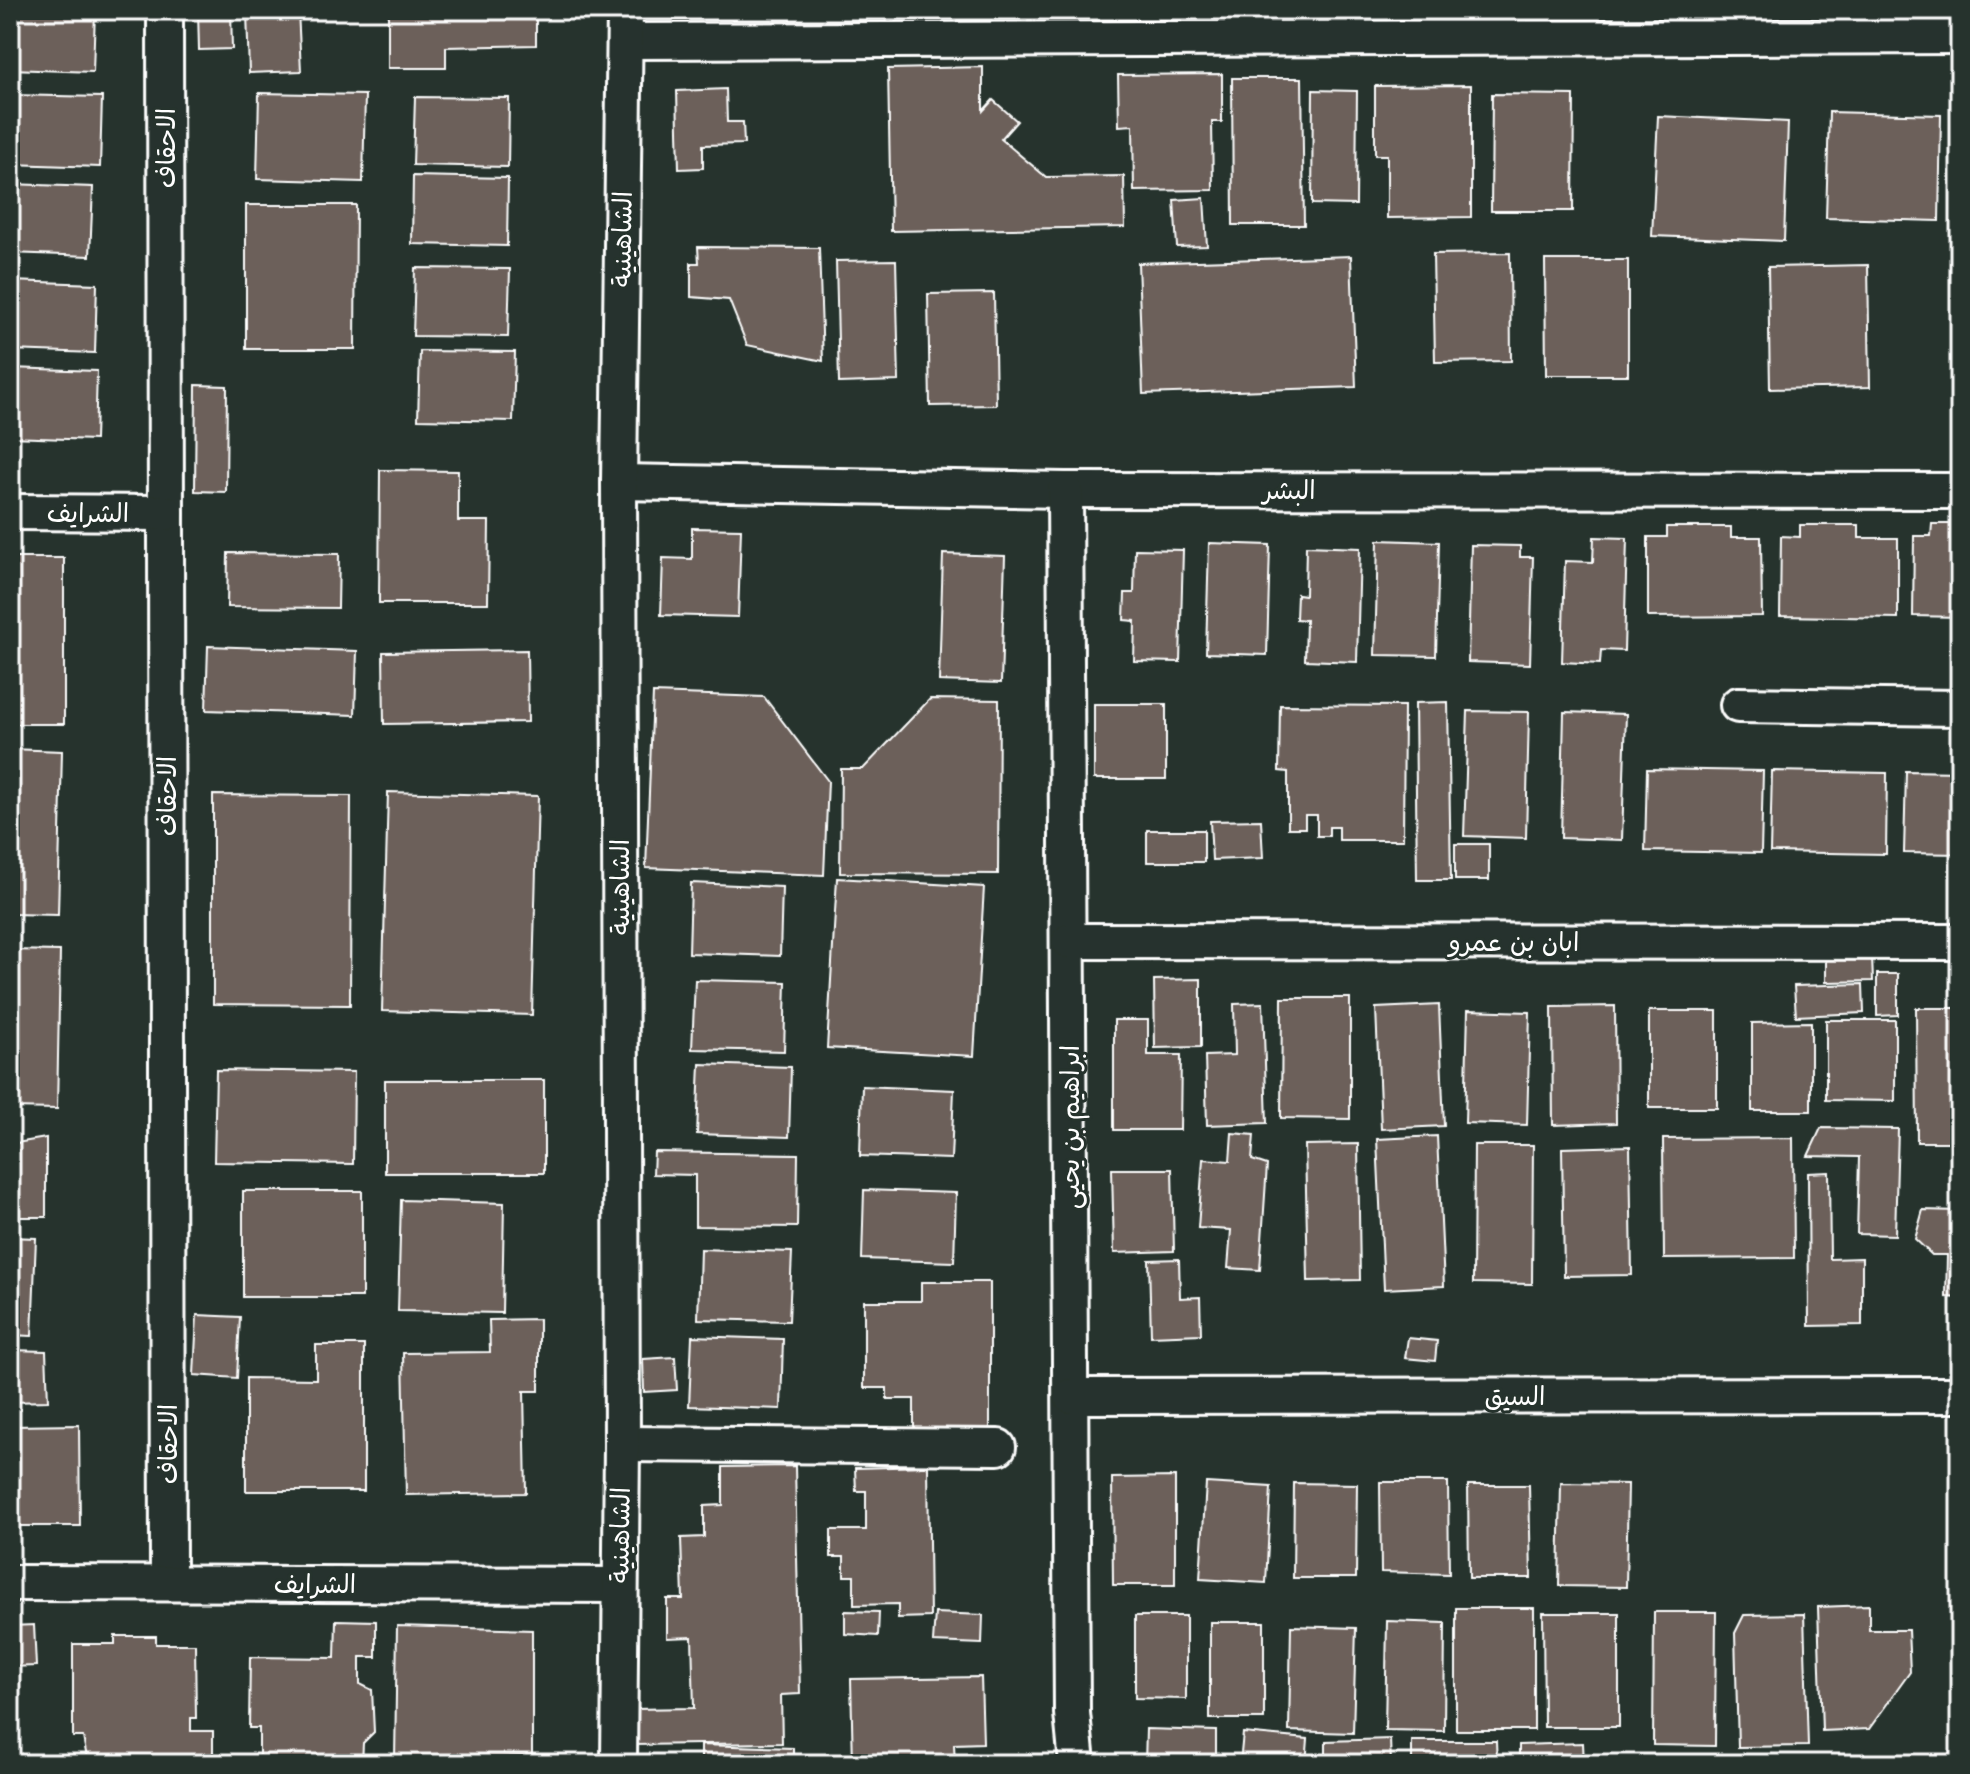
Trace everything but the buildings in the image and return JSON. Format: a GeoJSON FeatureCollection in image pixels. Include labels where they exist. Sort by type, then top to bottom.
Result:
{"type":"FeatureCollection","features":[{"type":"Feature","properties":{"kind":"street","name":"الاحقاف"},"geometry":{"type":"LineString","coordinates":[[165,10],[168,1583]]}},
{"type":"Feature","properties":{"kind":"street"},"geometry":{"type":"LineString","coordinates":[[625,26],[1960,36]]}},
{"type":"Feature","properties":{"kind":"street","name":"الشاهينية"},"geometry":{"type":"LineString","coordinates":[[619,1764],[622,1444],[619,482],[625,26]]}},
{"type":"Feature","properties":{"kind":"street","name":"البشر"},"geometry":{"type":"LineString","coordinates":[[619,482],[1065,490],[1960,491]]}},
{"type":"Feature","properties":{"kind":"street","name":"ابراهيم بن يحيى"},"geometry":{"type":"LineString","coordinates":[[1065,490],[1072,1713],[1077,1764]]}},
{"type":"Feature","properties":{"kind":"street","name":"الشرايف"},"geometry":{"type":"LineString","coordinates":[[10,512],[166,513]]}},
{"type":"Feature","properties":{"kind":"street"},"geometry":{"type":"LineString","coordinates":[[1738,705],[1960,708]]}},
{"type":"Feature","properties":{"kind":"street","name":"ابان بن عمرو"},"geometry":{"type":"LineString","coordinates":[[1069,941],[1960,942]]}},
{"type":"Feature","properties":{"kind":"street","name":"السيق"},"geometry":{"type":"LineString","coordinates":[[1071,1396],[1960,1395]]}},
{"type":"Feature","properties":{"kind":"street"},"geometry":{"type":"LineString","coordinates":[[622,1444],[998,1447]]}},
{"type":"Feature","properties":{"kind":"street","name":"الشرايف"},"geometry":{"type":"LineString","coordinates":[[10,1583],[619,1585]]}}]}
